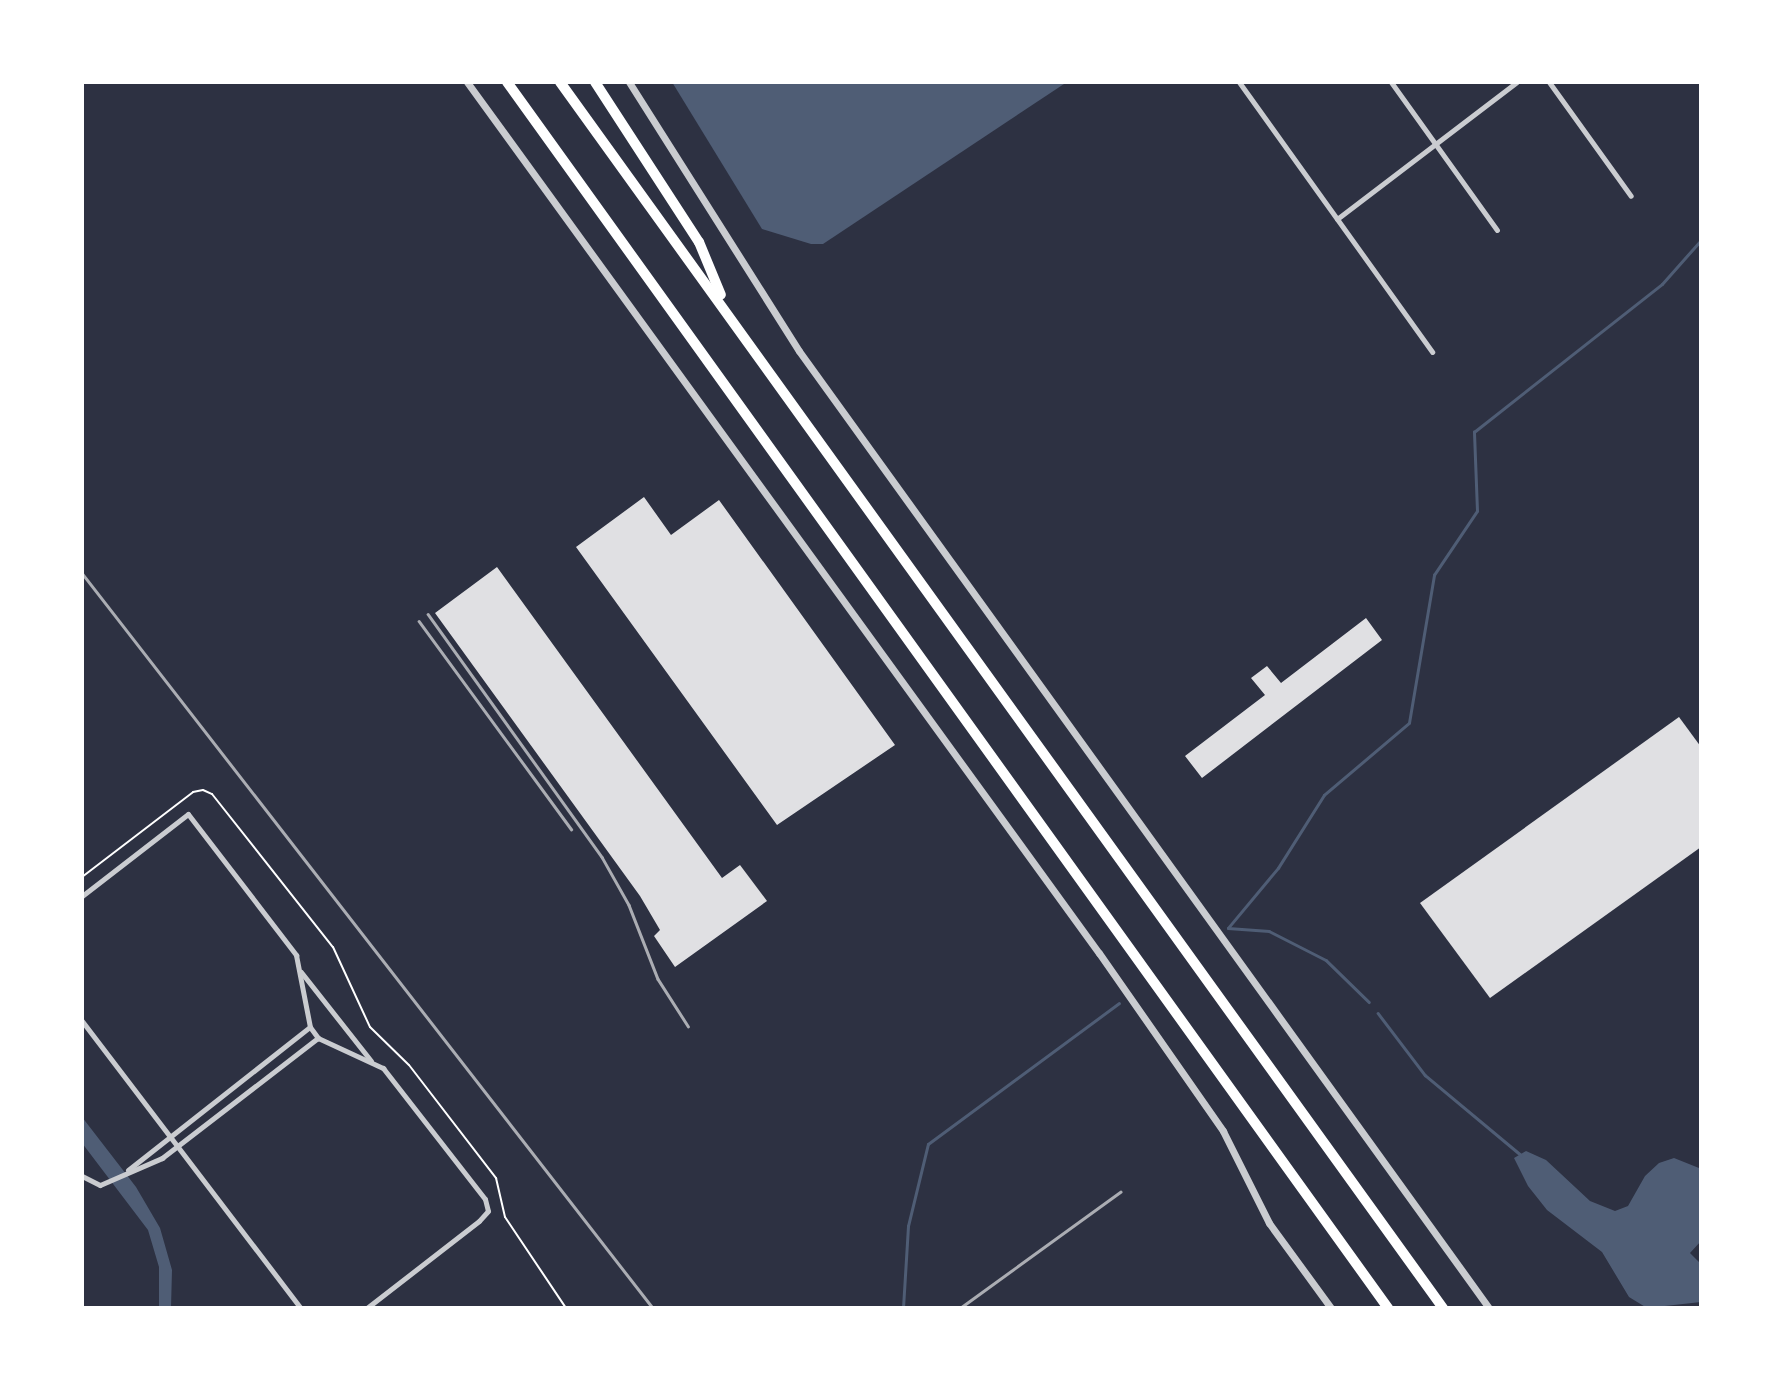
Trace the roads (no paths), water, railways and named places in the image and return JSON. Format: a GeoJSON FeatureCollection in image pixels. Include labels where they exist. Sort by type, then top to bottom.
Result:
{"type":"FeatureCollection","features":[{"type":"Feature","properties":{"kind":"highway"},"geometry":{"type":"LineString","coordinates":[[507,82],[1388,1308]]}},
{"type":"Feature","properties":{"kind":"highway"},"geometry":{"type":"LineString","coordinates":[[560,82],[729,311],[1443,1308]]}},
{"type":"Feature","properties":{"kind":"highway"},"geometry":{"type":"LineString","coordinates":[[595,82],[699,242],[729,311]]}},
{"type":"Feature","properties":{"kind":"street"},"geometry":{"type":"LineString","coordinates":[[467,82],[1099,953],[1223,1131],[1269,1223],[1331,1308]]}},
{"type":"Feature","properties":{"kind":"street"},"geometry":{"type":"LineString","coordinates":[[629,82],[787,334],[1489,1308]]}},
{"type":"Feature","properties":{"kind":"street"},"geometry":{"type":"LineString","coordinates":[[1239,82],[1432,352]]}},
{"type":"Feature","properties":{"kind":"street"},"geometry":{"type":"LineString","coordinates":[[1391,82],[1497,230]]}},
{"type":"Feature","properties":{"kind":"street"},"geometry":{"type":"LineString","coordinates":[[1337,219],[1517,82]]}},
{"type":"Feature","properties":{"kind":"street"},"geometry":{"type":"LineString","coordinates":[[1549,82],[1630,196]]}},
{"type":"Feature","properties":{"kind":"street"},"geometry":{"type":"LineString","coordinates":[[82,897],[188,814],[296,955],[310,1027],[318,1038],[373,1063]]}},
{"type":"Feature","properties":{"kind":"street"},"geometry":{"type":"LineString","coordinates":[[299,970],[373,1063],[392,1079],[485,1199],[488,1211],[368,1308]]}},
{"type":"Feature","properties":{"kind":"street"},"geometry":{"type":"LineString","coordinates":[[82,1021],[301,1308]]}},
{"type":"Feature","properties":{"kind":"street"},"geometry":{"type":"LineString","coordinates":[[126,1172],[168,1135],[310,1027]]}},
{"type":"Feature","properties":{"kind":"street"},"geometry":{"type":"LineString","coordinates":[[82,1176],[100,1185],[126,1172],[143,1168],[177,1147],[318,1038]]}},
{"type":"Feature","properties":{"kind":"water"},"geometry":{"type":"Polygon","coordinates":[[[672,82],[1067,82],[823,244],[811,244],[762,229],[672,82]]]}},
{"type":"Feature","properties":{"kind":"water"},"geometry":{"type":"Polygon","coordinates":[[[82,1117],[136,1187],[160,1228],[172,1270],[171,1308],[159,1308],[159,1267],[148,1230],[82,1143],[82,1117]]]}},
{"type":"Feature","properties":{"kind":"water"},"geometry":{"type":"Polygon","coordinates":[[[1526,1151],[1546,1160],[1590,1201],[1615,1211],[1628,1206],[1645,1176],[1659,1163],[1674,1158],[1699,1168],[1701,1241],[1690,1253],[1701,1264],[1701,1302],[1647,1308],[1629,1297],[1602,1252],[1547,1210],[1528,1186],[1514,1158],[1526,1151]]]}},
{"type":"Feature","properties":{"kind":"waterway"},"geometry":{"type":"LineString","coordinates":[[1228,928],[1278,868],[1324,795],[1409,723],[1434,575],[1477,511],[1474,432],[1662,284],[1701,240]]}},
{"type":"Feature","properties":{"kind":"waterway"},"geometry":{"type":"LineString","coordinates":[[1228,928],[1269,931],[1326,960],[1369,1002]]}},
{"type":"Feature","properties":{"kind":"waterway"},"geometry":{"type":"LineString","coordinates":[[903,1308],[908,1226],[928,1144],[1119,1003]]}},
{"type":"Feature","properties":{"kind":"waterway"},"geometry":{"type":"LineString","coordinates":[[1378,1013],[1425,1075],[1521,1155]]}},
{"type":"Feature","properties":{"kind":"railway"},"geometry":{"type":"LineString","coordinates":[[82,573],[653,1308]]}},
{"type":"Feature","properties":{"kind":"railway"},"geometry":{"type":"LineString","coordinates":[[428,614],[602,857],[629,905],[658,979],[688,1026]]}},
{"type":"Feature","properties":{"kind":"railway"},"geometry":{"type":"LineString","coordinates":[[419,621],[571,829]]}},
{"type":"Feature","properties":{"kind":"railway"},"geometry":{"type":"LineString","coordinates":[[960,1308],[1120,1192]]}}]}
